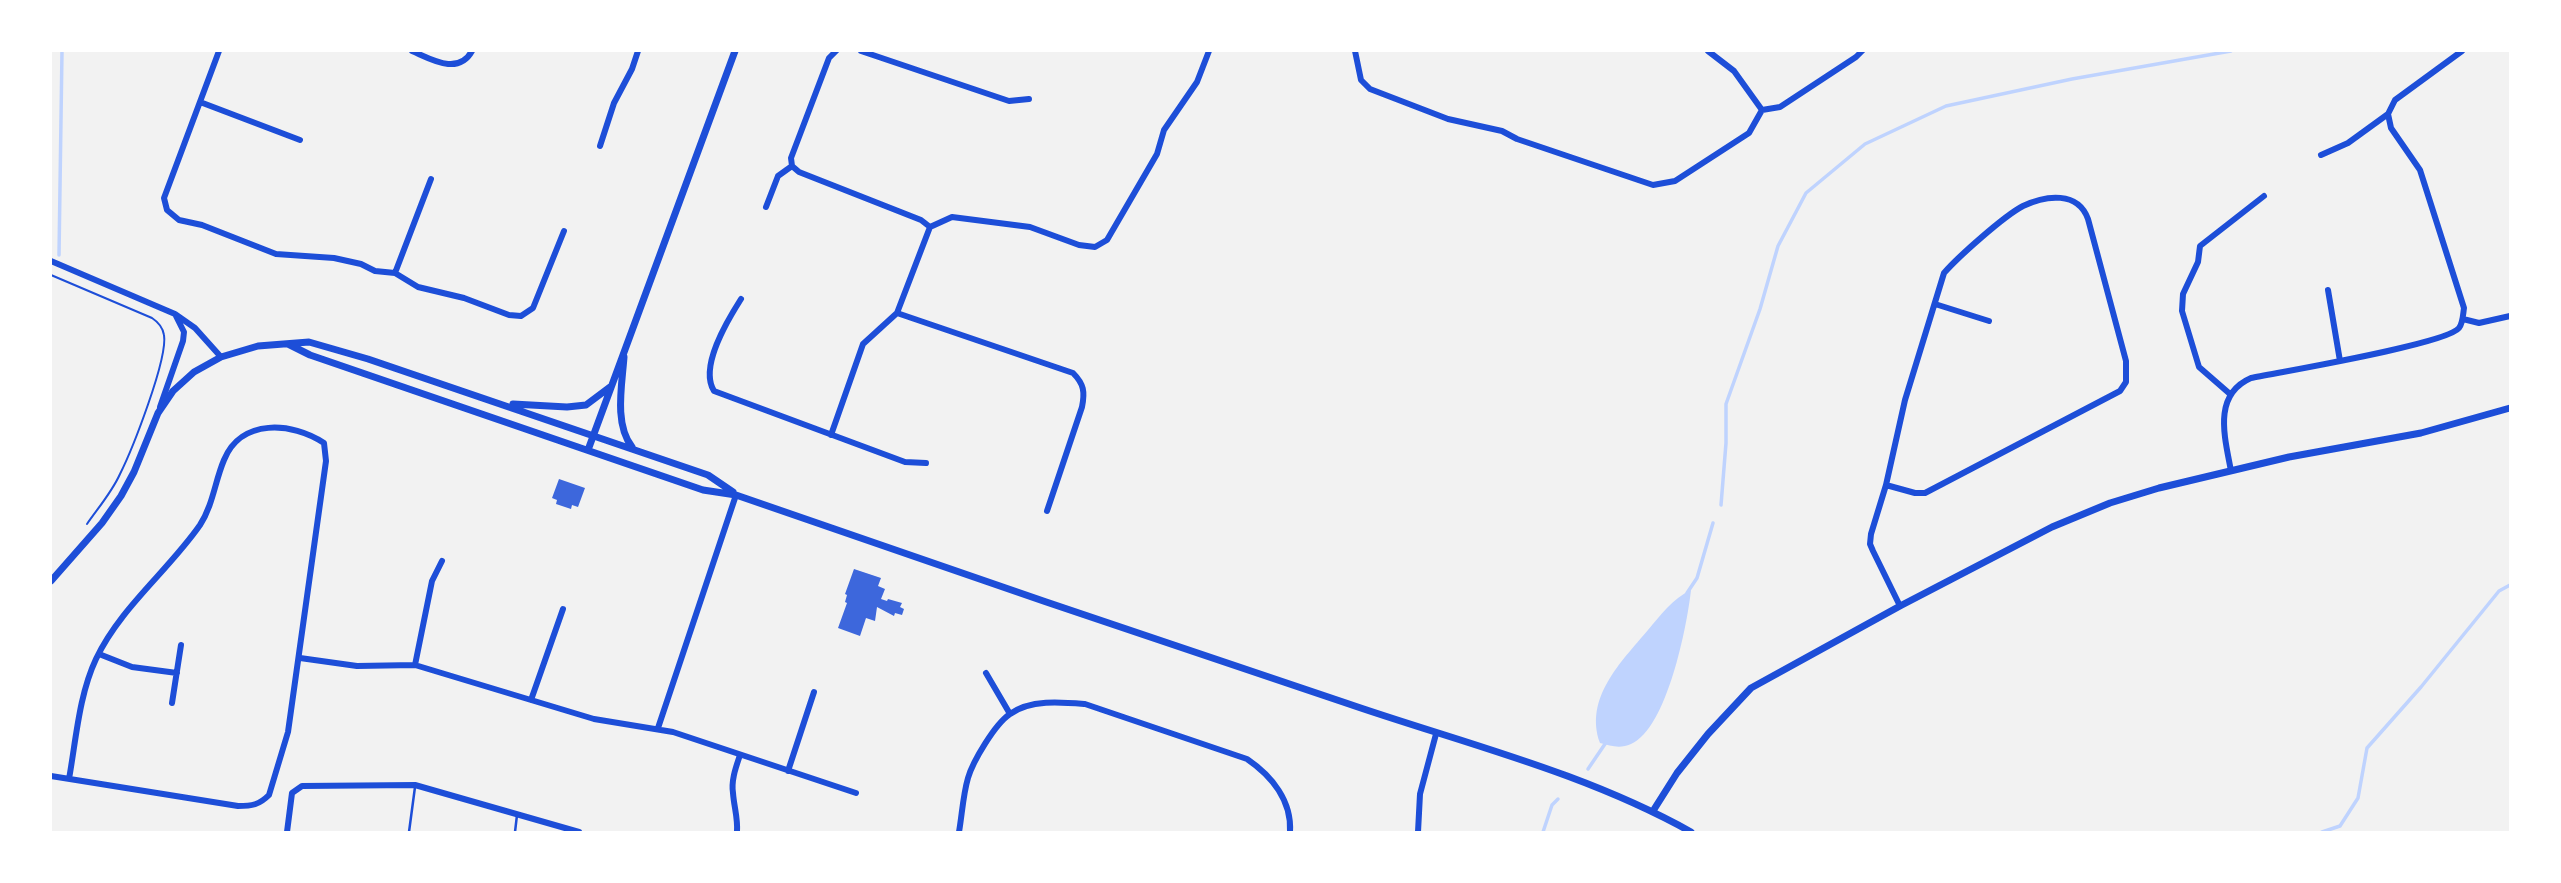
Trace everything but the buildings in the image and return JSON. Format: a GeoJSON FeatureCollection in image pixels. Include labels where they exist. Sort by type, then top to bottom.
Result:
{"type":"FeatureCollection","features":[{"type":"Feature","properties":{"kind":"street"},"geometry":{"type":"LineString","coordinates":[[219,51],[164,198],[167,210],[179,220],[202,225],[276,254],[334,258],[361,264],[375,271],[395,273],[418,286],[464,298],[509,315],[521,316],[533,308],[564,231]]}},
{"type":"Feature","properties":{"kind":"street"},"geometry":{"type":"LineString","coordinates":[[412,51],[450,65],[461,62],[472,51]]}},
{"type":"Feature","properties":{"kind":"street"},"geometry":{"type":"LineString","coordinates":[[600,146],[614,103],[638,51]]}},
{"type":"Feature","properties":{"kind":"street"},"geometry":{"type":"LineString","coordinates":[[588,450],[735,51]]}},
{"type":"Feature","properties":{"kind":"street"},"geometry":{"type":"LineString","coordinates":[[836,51],[829,58],[791,158],[792,166],[799,172],[921,220],[930,227]]}},
{"type":"Feature","properties":{"kind":"street"},"geometry":{"type":"LineString","coordinates":[[860,51],[1009,101],[1029,99]]}},
{"type":"Feature","properties":{"kind":"street"},"geometry":{"type":"LineString","coordinates":[[831,435],[863,344],[897,313],[930,227],[952,217],[1030,227],[1095,247],[1107,240],[1157,154],[1164,130],[1197,82],[1209,51]]}},
{"type":"Feature","properties":{"kind":"street"},"geometry":{"type":"LineString","coordinates":[[1355,51],[1361,80],[1370,89],[1448,119],[1502,131],[1517,139],[1653,186],[1675,181],[1749,133],[1762,110]]}},
{"type":"Feature","properties":{"kind":"street"},"geometry":{"type":"LineString","coordinates":[[1708,51],[1734,71],[1762,110]]}},
{"type":"Feature","properties":{"kind":"street"},"geometry":{"type":"LineString","coordinates":[[1762,110],[1780,107],[1862,51]]}},
{"type":"Feature","properties":{"kind":"street"},"geometry":{"type":"LineString","coordinates":[[2321,155],[2347,143],[2388,114],[2395,100],[2462,51]]}},
{"type":"Feature","properties":{"kind":"street"},"geometry":{"type":"LineString","coordinates":[[200,102],[300,140]]}},
{"type":"Feature","properties":{"kind":"street"},"geometry":{"type":"LineString","coordinates":[[2231,471],[2224,409],[2238,383],[2451,334],[2459,328],[2463,319],[2464,307],[2420,170],[2392,128],[2388,114]]}},
{"type":"Feature","properties":{"kind":"street"},"geometry":{"type":"LineString","coordinates":[[766,206],[778,176],[792,166]]}},
{"type":"Feature","properties":{"kind":"street"},"geometry":{"type":"LineString","coordinates":[[395,273],[431,179]]}},
{"type":"Feature","properties":{"kind":"street"},"geometry":{"type":"LineString","coordinates":[[2230,394],[2199,368],[2182,311],[2183,294],[2198,262],[2200,246],[2264,196]]}},
{"type":"Feature","properties":{"kind":"street"},"geometry":{"type":"LineString","coordinates":[[1886,485],[1915,494],[1925,493],[2120,391],[2126,382],[2126,361],[2088,219],[2084,208],[2075,200],[2061,198],[2036,201],[2021,207],[1944,273],[1905,400],[1870,544],[1900,606]]}},
{"type":"Feature","properties":{"kind":"street"},"geometry":{"type":"LineString","coordinates":[[51,261],[175,314],[195,328],[221,357]]}},
{"type":"Feature","properties":{"kind":"street"},"geometry":{"type":"LineString","coordinates":[[2328,290],[2340,361]]}},
{"type":"Feature","properties":{"kind":"street"},"geometry":{"type":"LineString","coordinates":[[741,299],[728,320],[708,369],[709,383],[714,391],[905,462],[926,463]]}},
{"type":"Feature","properties":{"kind":"street"},"geometry":{"type":"LineString","coordinates":[[1935,304],[1989,321]]}},
{"type":"Feature","properties":{"kind":"street"},"geometry":{"type":"LineString","coordinates":[[897,313],[1073,373],[1081,382],[1085,394],[1082,407],[1047,510]]}},
{"type":"Feature","properties":{"kind":"street"},"geometry":{"type":"LineString","coordinates":[[51,581],[102,523],[134,472],[183,341],[184,332],[175,314]]}},
{"type":"Feature","properties":{"kind":"street"},"geometry":{"type":"LineString","coordinates":[[2463,319],[2479,323],[2510,316]]}},
{"type":"Feature","properties":{"kind":"street"},"geometry":{"type":"LineString","coordinates":[[158,412],[185,379],[221,357],[258,346],[309,342],[387,364],[708,475],[736,495]]}},
{"type":"Feature","properties":{"kind":"street"},"geometry":{"type":"LineString","coordinates":[[288,344],[310,355],[703,490],[736,495],[1436,734],[1569,776],[1653,811],[1691,832]]}},
{"type":"Feature","properties":{"kind":"street"},"geometry":{"type":"LineString","coordinates":[[625,346],[623,430],[633,449]]}},
{"type":"Feature","properties":{"kind":"street"},"geometry":{"type":"LineString","coordinates":[[498,402],[534,406],[586,405],[610,387]]}},
{"type":"Feature","properties":{"kind":"street"},"geometry":{"type":"LineString","coordinates":[[1653,811],[1677,773],[1708,734],[1751,688],[2052,527],[2110,503],[2159,488],[2290,457],[2421,433],[2510,408]]}},
{"type":"Feature","properties":{"kind":"street"},"geometry":{"type":"LineString","coordinates":[[51,776],[69,779],[238,806],[253,806],[262,802],[273,785],[288,732],[326,451],[324,443],[307,434],[267,426],[244,436],[229,450],[200,524],[113,630],[99,654],[85,692],[69,779]]}},
{"type":"Feature","properties":{"kind":"street"},"geometry":{"type":"LineString","coordinates":[[658,729],[736,495]]}},
{"type":"Feature","properties":{"kind":"street"},"geometry":{"type":"LineString","coordinates":[[415,664],[432,581],[442,561]]}},
{"type":"Feature","properties":{"kind":"street"},"geometry":{"type":"LineString","coordinates":[[531,700],[563,609]]}},
{"type":"Feature","properties":{"kind":"street"},"geometry":{"type":"LineString","coordinates":[[172,703],[181,645]]}},
{"type":"Feature","properties":{"kind":"street"},"geometry":{"type":"LineString","coordinates":[[99,654],[132,667],[177,673]]}},
{"type":"Feature","properties":{"kind":"street"},"geometry":{"type":"LineString","coordinates":[[300,658],[357,666],[415,664],[594,719],[658,729],[856,793]]}},
{"type":"Feature","properties":{"kind":"street"},"geometry":{"type":"LineString","coordinates":[[986,673],[1010,714]]}},
{"type":"Feature","properties":{"kind":"street"},"geometry":{"type":"LineString","coordinates":[[788,771],[814,692]]}},
{"type":"Feature","properties":{"kind":"street"},"geometry":{"type":"LineString","coordinates":[[959,832],[968,777],[984,744],[1010,714],[1029,706],[1049,703],[1085,704],[1247,759],[1263,769],[1275,783],[1286,804],[1291,822],[1290,832]]}},
{"type":"Feature","properties":{"kind":"street"},"geometry":{"type":"LineString","coordinates":[[1418,832],[1420,794],[1436,734]]}},
{"type":"Feature","properties":{"kind":"street"},"geometry":{"type":"LineString","coordinates":[[737,832],[733,779],[740,755]]}},
{"type":"Feature","properties":{"kind":"street"},"geometry":{"type":"LineString","coordinates":[[287,832],[292,793],[302,786],[415,785],[579,832]]}},
{"type":"Feature","properties":{"kind":"lane"},"geometry":{"type":"LineString","coordinates":[[409,832],[415,785]]}},
{"type":"Feature","properties":{"kind":"lane"},"geometry":{"type":"LineString","coordinates":[[515,832],[517,814]]}},
{"type":"Feature","properties":{"kind":"path"},"geometry":{"type":"LineString","coordinates":[[51,275],[152,318],[158,322],[164,334],[164,350],[153,391],[120,475],[85,528]]}},
{"type":"Feature","properties":{"kind":"water"},"geometry":{"type":"Polygon","coordinates":[[[1691,590],[1680,650],[1665,698],[1655,718],[1644,734],[1627,746],[1600,743],[1596,727],[1597,711],[1608,682],[1662,613],[1691,590]]]}},
{"type":"Feature","properties":{"kind":"waterway"},"geometry":{"type":"LineString","coordinates":[[59,255],[62,51]]}},
{"type":"Feature","properties":{"kind":"waterway"},"geometry":{"type":"LineString","coordinates":[[1721,505],[1726,404],[1760,309],[1778,246],[1806,193],[1865,144],[1946,106],[2072,79],[2231,51]]}},
{"type":"Feature","properties":{"kind":"waterway"},"geometry":{"type":"LineString","coordinates":[[1687,593],[1697,578],[1713,523]]}},
{"type":"Feature","properties":{"kind":"waterway"},"geometry":{"type":"LineString","coordinates":[[2322,832],[2340,826],[2358,798],[2367,748],[2499,591],[2510,585]]}},
{"type":"Feature","properties":{"kind":"waterway"},"geometry":{"type":"LineString","coordinates":[[1588,769],[1607,741]]}},
{"type":"Feature","properties":{"kind":"waterway"},"geometry":{"type":"LineString","coordinates":[[1543,832],[1552,805],[1558,799]]}}]}
